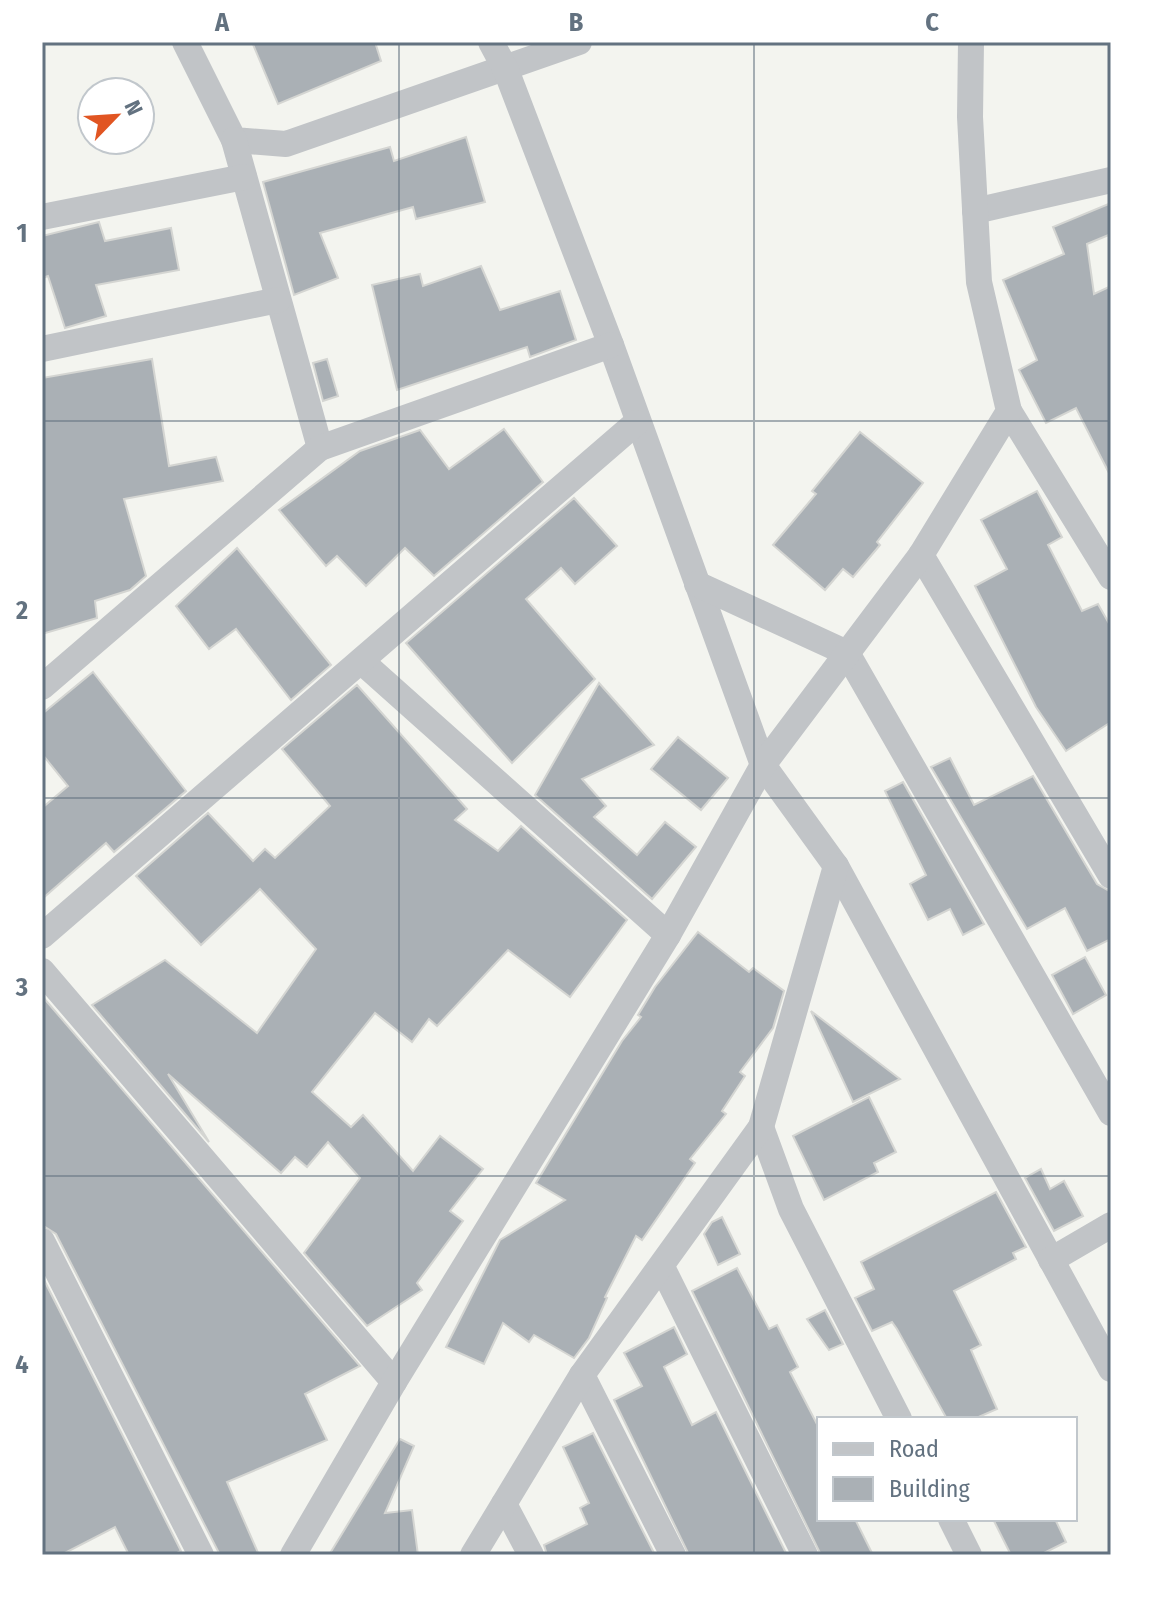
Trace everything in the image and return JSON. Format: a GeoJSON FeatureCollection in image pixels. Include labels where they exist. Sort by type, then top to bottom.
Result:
{"type":"FeatureCollection","features":[{"type":"Feature","properties":{"kind":"street"},"geometry":{"type":"LineString","coordinates":[[185,42],[234,140],[320,448]]}},
{"type":"Feature","properties":{"kind":"street"},"geometry":{"type":"LineString","coordinates":[[491,42],[506,70],[611,345],[636,423],[763,765],[836,866],[1111,1369]]}},
{"type":"Feature","properties":{"kind":"street"},"geometry":{"type":"LineString","coordinates":[[234,140],[286,144],[506,70],[579,42]]}},
{"type":"Feature","properties":{"kind":"street"},"geometry":{"type":"LineString","coordinates":[[971,42],[979,282],[1009,411],[1111,577]]}},
{"type":"Feature","properties":{"kind":"street"},"geometry":{"type":"LineString","coordinates":[[42,217],[244,177]]}},
{"type":"Feature","properties":{"kind":"street"},"geometry":{"type":"LineString","coordinates":[[975,211],[1111,180]]}},
{"type":"Feature","properties":{"kind":"street"},"geometry":{"type":"LineString","coordinates":[[42,349],[278,300]]}},
{"type":"Feature","properties":{"kind":"street"},"geometry":{"type":"LineString","coordinates":[[42,687],[320,448],[611,345]]}},
{"type":"Feature","properties":{"kind":"street"},"geometry":{"type":"LineString","coordinates":[[293,1555],[394,1382],[668,935],[763,765],[921,555],[1009,411]]}},
{"type":"Feature","properties":{"kind":"street"},"geometry":{"type":"LineString","coordinates":[[42,936],[636,423]]}},
{"type":"Feature","properties":{"kind":"street"},"geometry":{"type":"LineString","coordinates":[[921,555],[1111,876]]}},
{"type":"Feature","properties":{"kind":"street"},"geometry":{"type":"LineString","coordinates":[[697,584],[847,653],[1111,1113]]}},
{"type":"Feature","properties":{"kind":"street"},"geometry":{"type":"LineString","coordinates":[[361,661],[668,935]]}},
{"type":"Feature","properties":{"kind":"street"},"geometry":{"type":"LineString","coordinates":[[473,1555],[582,1375],[761,1127],[836,866]]}},
{"type":"Feature","properties":{"kind":"street"},"geometry":{"type":"LineString","coordinates":[[42,971],[394,1382]]}},
{"type":"Feature","properties":{"kind":"street"},"geometry":{"type":"LineString","coordinates":[[761,1127],[791,1209],[898,1417]]}},
{"type":"Feature","properties":{"kind":"street"},"geometry":{"type":"LineString","coordinates":[[1051,1260],[1111,1225]]}},
{"type":"Feature","properties":{"kind":"street"},"geometry":{"type":"LineString","coordinates":[[42,1241],[201,1555]]}},
{"type":"Feature","properties":{"kind":"street"},"geometry":{"type":"LineString","coordinates":[[662,1267],[805,1555]]}},
{"type":"Feature","properties":{"kind":"street"},"geometry":{"type":"LineString","coordinates":[[582,1375],[673,1555]]}},
{"type":"Feature","properties":{"kind":"street"},"geometry":{"type":"LineString","coordinates":[[504,1504],[531,1555]]}},
{"type":"Feature","properties":{"kind":"street"},"geometry":{"type":"LineString","coordinates":[[952,1521],[969,1555]]}},
{"type":"Feature","properties":{"kind":"building"},"geometry":{"type":"Polygon","coordinates":[[[252,42],[375,42],[381,61],[278,104],[252,42]]]}},
{"type":"Feature","properties":{"kind":"building"},"geometry":{"type":"Polygon","coordinates":[[[466,137],[485,202],[416,219],[413,207],[320,233],[338,278],[294,295],[263,182],[390,147],[394,161],[466,137]]]}},
{"type":"Feature","properties":{"kind":"building"},"geometry":{"type":"Polygon","coordinates":[[[1111,203],[1111,234],[1087,244],[1094,294],[1111,286],[1111,477],[1076,408],[1046,423],[1019,370],[1037,360],[1003,280],[1064,254],[1053,227],[1111,203]]]}},
{"type":"Feature","properties":{"kind":"building"},"geometry":{"type":"Polygon","coordinates":[[[99,222],[105,241],[171,228],[179,270],[96,285],[106,316],[65,328],[48,276],[42,278],[42,236],[99,222]]]}},
{"type":"Feature","properties":{"kind":"building"},"geometry":{"type":"Polygon","coordinates":[[[481,266],[500,310],[560,291],[576,340],[530,357],[527,347],[397,390],[372,285],[420,274],[423,286],[481,266]]]}},
{"type":"Feature","properties":{"kind":"building"},"geometry":{"type":"Polygon","coordinates":[[[152,359],[169,466],[216,457],[223,481],[124,499],[146,576],[130,590],[95,601],[97,618],[42,634],[42,378],[152,359]]]}},
{"type":"Feature","properties":{"kind":"building"},"geometry":{"type":"Polygon","coordinates":[[[327,359],[338,396],[323,401],[313,363],[327,359]]]}},
{"type":"Feature","properties":{"kind":"building"},"geometry":{"type":"Polygon","coordinates":[[[504,429],[543,482],[434,576],[405,548],[366,586],[337,556],[326,566],[279,510],[360,451],[420,430],[449,469],[504,429]]]}},
{"type":"Feature","properties":{"kind":"building"},"geometry":{"type":"Polygon","coordinates":[[[860,432],[923,483],[877,542],[880,545],[853,577],[843,569],[825,590],[773,545],[816,494],[812,491],[860,432]]]}},
{"type":"Feature","properties":{"kind":"building"},"geometry":{"type":"Polygon","coordinates":[[[1037,491],[1062,537],[1048,545],[1082,611],[1098,604],[1111,627],[1111,722],[1066,751],[1036,707],[975,586],[1007,569],[981,520],[1037,491]]]}},
{"type":"Feature","properties":{"kind":"building"},"geometry":{"type":"Polygon","coordinates":[[[574,498],[617,546],[575,584],[561,568],[526,599],[595,679],[512,763],[406,643],[574,498]]]}},
{"type":"Feature","properties":{"kind":"building"},"geometry":{"type":"Polygon","coordinates":[[[237,548],[331,665],[291,700],[236,629],[209,649],[176,606],[237,548]]]}},
{"type":"Feature","properties":{"kind":"building"},"geometry":{"type":"Polygon","coordinates":[[[93,672],[186,791],[114,852],[106,843],[42,899],[42,808],[68,786],[42,754],[42,714],[93,672]]]}},
{"type":"Feature","properties":{"kind":"building"},"geometry":{"type":"Polygon","coordinates":[[[599,683],[654,745],[582,779],[606,806],[594,817],[637,855],[665,822],[696,847],[652,899],[535,795],[599,683]]]}},
{"type":"Feature","properties":{"kind":"building"},"geometry":{"type":"Polygon","coordinates":[[[357,685],[467,809],[455,820],[498,851],[521,826],[627,920],[570,997],[508,950],[437,1026],[429,1019],[412,1042],[375,1013],[312,1092],[351,1127],[363,1115],[413,1171],[440,1136],[483,1169],[450,1211],[463,1221],[417,1283],[422,1290],[367,1326],[304,1253],[360,1178],[328,1142],[307,1167],[295,1157],[281,1173],[168,1074],[209,1142],[92,1005],[165,960],[257,1033],[316,949],[260,889],[201,945],[136,876],[208,813],[253,861],[265,849],[275,858],[330,806],[282,749],[357,685]]]}},
{"type":"Feature","properties":{"kind":"building"},"geometry":{"type":"Polygon","coordinates":[[[678,737],[728,778],[701,810],[651,769],[678,737]]]}},
{"type":"Feature","properties":{"kind":"building"},"geometry":{"type":"Polygon","coordinates":[[[950,758],[974,805],[1033,776],[1097,884],[1111,892],[1111,939],[1087,951],[1065,908],[1027,929],[931,767],[950,758]]]}},
{"type":"Feature","properties":{"kind":"building"},"geometry":{"type":"Polygon","coordinates":[[[903,782],[984,924],[963,935],[950,909],[928,920],[910,884],[926,875],[885,791],[903,782]]]}},
{"type":"Feature","properties":{"kind":"building"},"geometry":{"type":"Polygon","coordinates":[[[698,932],[749,972],[753,968],[784,991],[773,1028],[740,1072],[745,1076],[722,1111],[726,1114],[690,1159],[695,1163],[642,1240],[636,1236],[605,1297],[589,1338],[574,1358],[534,1335],[529,1342],[503,1323],[484,1364],[446,1347],[500,1240],[565,1200],[536,1183],[622,1041],[641,1017],[638,1015],[655,987],[698,932]]]}},
{"type":"Feature","properties":{"kind":"building"},"geometry":{"type":"Polygon","coordinates":[[[1085,957],[1106,995],[1073,1014],[1052,975],[1085,957]]]}},
{"type":"Feature","properties":{"kind":"building"},"geometry":{"type":"Polygon","coordinates":[[[42,996],[360,1366],[305,1394],[327,1440],[227,1482],[259,1555],[220,1555],[56,1234],[42,1225],[42,996]]]}},
{"type":"Feature","properties":{"kind":"building"},"geometry":{"type":"Polygon","coordinates":[[[811,1011],[900,1079],[853,1102],[811,1011]]]}},
{"type":"Feature","properties":{"kind":"building"},"geometry":{"type":"Polygon","coordinates":[[[869,1097],[896,1152],[874,1163],[878,1172],[824,1200],[793,1136],[869,1097]]]}},
{"type":"Feature","properties":{"kind":"building"},"geometry":{"type":"Polygon","coordinates":[[[1041,1169],[1050,1189],[1064,1181],[1083,1216],[1054,1231],[1025,1178],[1041,1169]]]}},
{"type":"Feature","properties":{"kind":"building"},"geometry":{"type":"Polygon","coordinates":[[[996,1192],[1026,1247],[1013,1253],[1016,1259],[954,1291],[981,1345],[971,1350],[997,1409],[979,1417],[946,1417],[892,1322],[872,1331],[855,1298],[874,1289],[861,1262],[996,1192]]]}},
{"type":"Feature","properties":{"kind":"building"},"geometry":{"type":"Polygon","coordinates":[[[722,1217],[740,1254],[718,1265],[704,1234],[712,1222],[722,1217]]]}},
{"type":"Feature","properties":{"kind":"building"},"geometry":{"type":"Polygon","coordinates":[[[737,1268],[769,1329],[777,1325],[798,1367],[790,1372],[817,1424],[817,1521],[856,1521],[873,1555],[821,1555],[692,1291],[737,1268]]]}},
{"type":"Feature","properties":{"kind":"building"},"geometry":{"type":"Polygon","coordinates":[[[42,1276],[181,1551],[173,1555],[129,1555],[115,1527],[61,1555],[42,1555],[42,1276]]]}},
{"type":"Feature","properties":{"kind":"building"},"geometry":{"type":"Polygon","coordinates":[[[825,1310],[843,1344],[829,1350],[807,1319],[825,1310]]]}},
{"type":"Feature","properties":{"kind":"building"},"geometry":{"type":"Polygon","coordinates":[[[674,1327],[687,1354],[664,1367],[692,1425],[716,1412],[787,1555],[689,1555],[614,1400],[642,1386],[624,1353],[674,1327]]]}},
{"type":"Feature","properties":{"kind":"building"},"geometry":{"type":"Polygon","coordinates":[[[593,1433],[655,1555],[547,1555],[544,1545],[587,1524],[580,1508],[589,1503],[563,1447],[593,1433]]]}},
{"type":"Feature","properties":{"kind":"building"},"geometry":{"type":"Polygon","coordinates":[[[400,1439],[414,1446],[385,1513],[412,1510],[418,1555],[329,1555],[400,1439]]]}},
{"type":"Feature","properties":{"kind":"building"},"geometry":{"type":"Polygon","coordinates":[[[994,1521],[1056,1521],[1066,1542],[1040,1555],[1011,1555],[994,1521]]]}}]}
